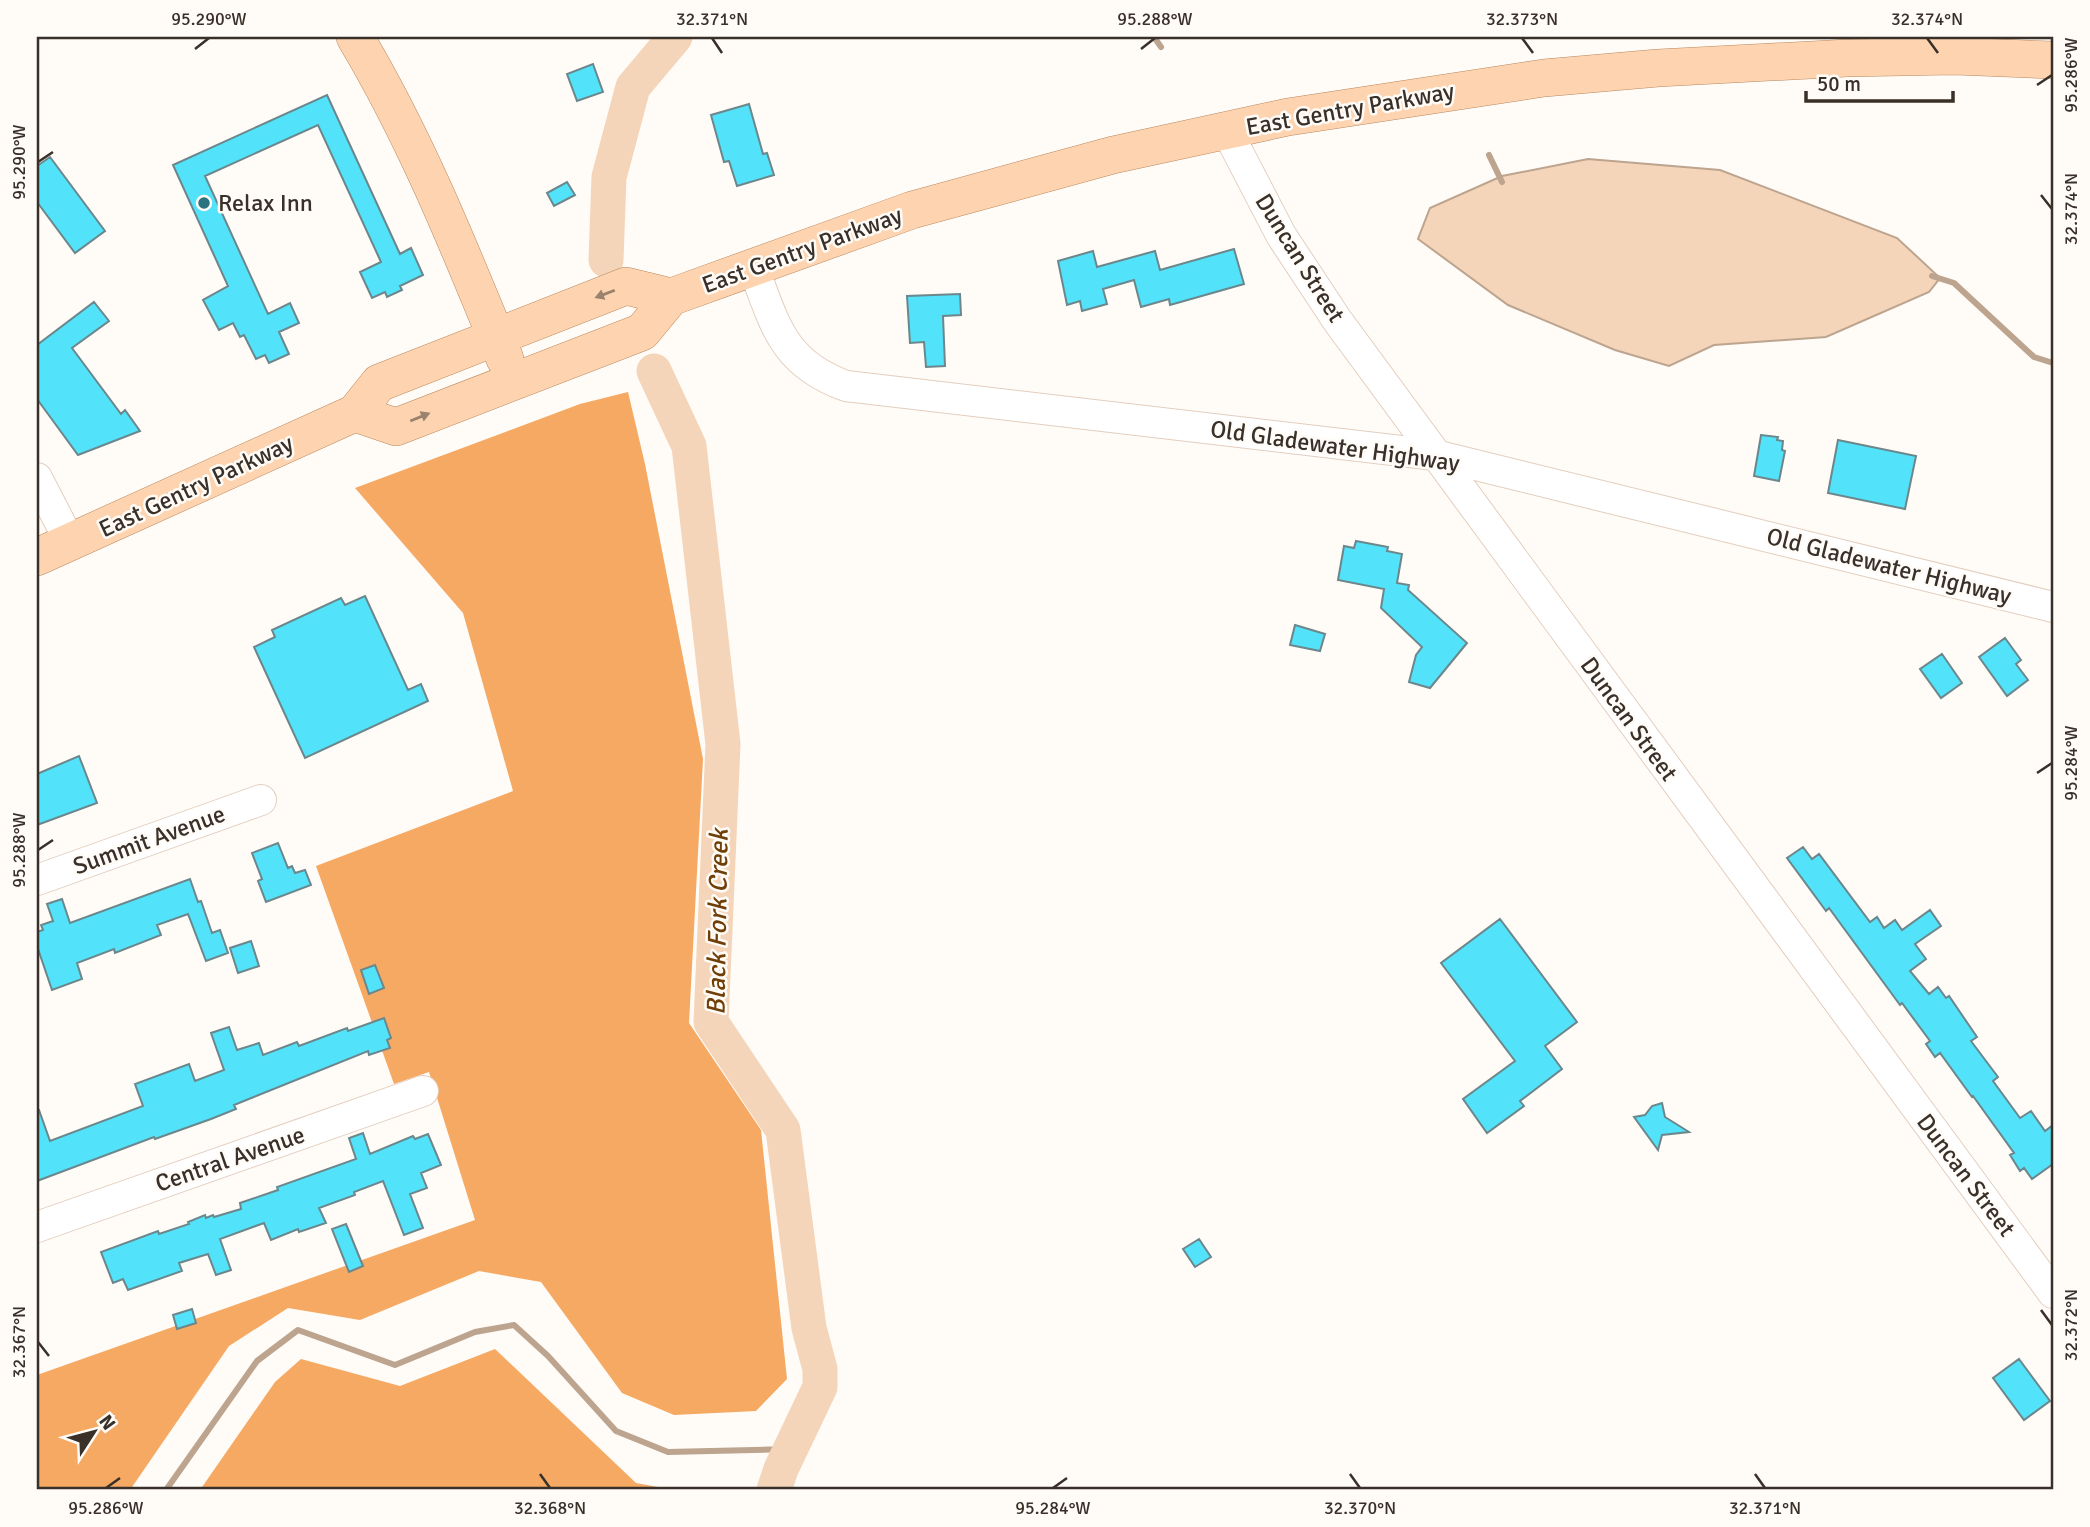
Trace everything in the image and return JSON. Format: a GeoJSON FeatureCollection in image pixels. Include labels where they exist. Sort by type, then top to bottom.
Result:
{"type":"FeatureCollection","features":[{"type":"Feature","properties":{"kind":"main road"},"geometry":{"type":"LineString","coordinates":[[355,37],[400,117],[436,193],[513,381]]}},
{"type":"Feature","properties":{"kind":"main road","name":"East Gentry Parkway"},"geometry":{"type":"LineString","coordinates":[[355,413],[396,427],[642,332],[671,297],[753,267],[937,203],[1113,155],[1287,117],[1544,78],[1658,68],[1862,58],[2053,60]]}},
{"type":"Feature","properties":{"kind":"main road","name":"East Gentry Parkway"},"geometry":{"type":"LineString","coordinates":[[37,558],[355,413],[379,383],[626,286],[671,297]]}},
{"type":"Feature","properties":{"kind":"street","name":"Duncan Street"},"geometry":{"type":"LineString","coordinates":[[1227,131],[1281,235],[1337,320],[2053,1293]]}},
{"type":"Feature","properties":{"kind":"street","name":"Old Gladewater Highway"},"geometry":{"type":"LineString","coordinates":[[753,267],[778,331],[788,348],[814,373],[846,386],[1435,455],[2053,607]]}},
{"type":"Feature","properties":{"kind":"street"},"geometry":{"type":"LineString","coordinates":[[37,478],[71,544]]}},
{"type":"Feature","properties":{"kind":"street","name":"Summit Avenue"},"geometry":{"type":"LineString","coordinates":[[37,880],[261,800]]}},
{"type":"Feature","properties":{"kind":"street","name":"Central Avenue"},"geometry":{"type":"LineString","coordinates":[[37,1227],[423,1091]]}},
{"type":"Feature","properties":{"kind":"shaded area"},"geometry":{"type":"Polygon","coordinates":[[[1588,159],[1720,170],[1897,238],[1940,278],[1929,292],[1826,337],[1714,345],[1669,366],[1615,350],[1508,305],[1418,239],[1430,208],[1502,176],[1588,159]]]}},
{"type":"Feature","properties":{"kind":"shaded area"},"geometry":{"type":"Polygon","coordinates":[[[628,392],[645,464],[703,759],[689,1023],[761,1130],[787,1379],[756,1411],[674,1415],[622,1393],[541,1282],[479,1271],[360,1320],[288,1308],[229,1346],[130,1490],[37,1490],[37,1375],[475,1220],[429,1072],[394,1084],[316,866],[513,791],[463,613],[355,488],[580,404],[628,392]]]}},
{"type":"Feature","properties":{"kind":"shaded area"},"geometry":{"type":"Polygon","coordinates":[[[495,1349],[636,1483],[674,1490],[200,1490],[275,1382],[301,1359],[400,1386],[495,1349]]]}},
{"type":"Feature","properties":{"kind":"building"},"geometry":{"type":"Polygon","coordinates":[[[593,64],[603,92],[577,101],[567,74],[593,64]]]}},
{"type":"Feature","properties":{"kind":"building","name":"Relax Inn"},"geometry":{"type":"Polygon","coordinates":[[[327,95],[400,254],[411,248],[423,275],[400,286],[402,290],[387,297],[385,292],[372,298],[360,272],[381,262],[318,125],[205,176],[268,314],[290,303],[299,323],[279,332],[289,354],[269,363],[265,355],[256,359],[244,335],[240,337],[233,323],[219,330],[203,300],[228,286],[173,165],[327,95]]]}},
{"type":"Feature","properties":{"kind":"building"},"geometry":{"type":"Polygon","coordinates":[[[749,104],[763,154],[767,153],[774,175],[737,186],[729,161],[724,162],[711,115],[749,104]]]}},
{"type":"Feature","properties":{"kind":"building"},"geometry":{"type":"Polygon","coordinates":[[[50,157],[105,231],[75,253],[37,202],[37,166],[50,157]]]}},
{"type":"Feature","properties":{"kind":"building"},"geometry":{"type":"Polygon","coordinates":[[[567,182],[575,195],[554,206],[547,193],[567,182]]]}},
{"type":"Feature","properties":{"kind":"building"},"geometry":{"type":"Polygon","coordinates":[[[1234,249],[1244,284],[1170,305],[1169,299],[1141,307],[1134,280],[1103,289],[1107,304],[1082,311],[1080,301],[1067,305],[1058,261],[1093,251],[1097,267],[1155,251],[1160,270],[1234,249]]]}},
{"type":"Feature","properties":{"kind":"building"},"geometry":{"type":"Polygon","coordinates":[[[960,294],[961,315],[943,316],[945,366],[926,367],[924,342],[910,343],[907,296],[960,294]]]}},
{"type":"Feature","properties":{"kind":"building"},"geometry":{"type":"Polygon","coordinates":[[[94,302],[109,321],[72,348],[121,414],[125,410],[140,431],[78,455],[37,399],[37,345],[94,302]]]}},
{"type":"Feature","properties":{"kind":"building"},"geometry":{"type":"Polygon","coordinates":[[[1761,435],[1778,437],[1777,440],[1783,441],[1782,450],[1785,451],[1779,481],[1754,476],[1761,435]]]}},
{"type":"Feature","properties":{"kind":"building"},"geometry":{"type":"Polygon","coordinates":[[[1838,440],[1916,456],[1905,509],[1828,493],[1838,440]]]}},
{"type":"Feature","properties":{"kind":"building"},"geometry":{"type":"Polygon","coordinates":[[[1356,541],[1388,547],[1387,551],[1402,554],[1397,583],[1409,585],[1408,590],[1467,643],[1430,688],[1409,682],[1416,655],[1422,647],[1381,608],[1384,589],[1338,580],[1344,546],[1354,548],[1356,541]]]}},
{"type":"Feature","properties":{"kind":"building"},"geometry":{"type":"Polygon","coordinates":[[[365,596],[408,690],[421,684],[428,701],[305,758],[254,647],[275,637],[272,630],[341,598],[345,605],[365,596]]]}},
{"type":"Feature","properties":{"kind":"building"},"geometry":{"type":"Polygon","coordinates":[[[1295,625],[1325,634],[1320,651],[1290,645],[1295,625]]]}},
{"type":"Feature","properties":{"kind":"building"},"geometry":{"type":"Polygon","coordinates":[[[2005,638],[2021,660],[2016,664],[2028,680],[2007,696],[1979,657],[2005,638]]]}},
{"type":"Feature","properties":{"kind":"building"},"geometry":{"type":"Polygon","coordinates":[[[1942,654],[1962,683],[1941,698],[1920,669],[1942,654]]]}},
{"type":"Feature","properties":{"kind":"building"},"geometry":{"type":"Polygon","coordinates":[[[79,756],[97,803],[37,825],[37,774],[79,756]]]}},
{"type":"Feature","properties":{"kind":"building"},"geometry":{"type":"Polygon","coordinates":[[[278,843],[288,868],[292,866],[295,873],[305,870],[311,885],[266,902],[258,881],[262,879],[252,853],[278,843]]]}},
{"type":"Feature","properties":{"kind":"building"},"geometry":{"type":"Polygon","coordinates":[[[1803,847],[1812,859],[1819,854],[1870,922],[1877,917],[1884,928],[1895,920],[1902,930],[1930,910],[1941,926],[1915,944],[1926,959],[1910,971],[1929,994],[1938,987],[1946,998],[1949,996],[1977,1037],[1971,1041],[1998,1077],[1993,1081],[2020,1118],[2031,1111],[2045,1131],[2053,1125],[2053,1164],[2032,1179],[2024,1168],[2020,1171],[2010,1155],[2014,1153],[1973,1096],[1940,1053],[1935,1057],[1926,1044],[1930,1041],[1902,1003],[1900,1005],[1829,908],[1826,911],[1787,858],[1803,847]]]}},
{"type":"Feature","properties":{"kind":"building"},"geometry":{"type":"Polygon","coordinates":[[[190,879],[212,933],[220,930],[228,953],[206,961],[188,914],[157,925],[161,935],[115,953],[114,949],[77,963],[82,979],[52,990],[37,946],[37,932],[43,930],[41,925],[53,921],[47,904],[62,899],[70,923],[190,879]]]}},
{"type":"Feature","properties":{"kind":"building"},"geometry":{"type":"Polygon","coordinates":[[[1500,919],[1577,1022],[1545,1046],[1562,1069],[1520,1101],[1524,1106],[1487,1133],[1463,1099],[1515,1061],[1441,963],[1500,919]]]}},
{"type":"Feature","properties":{"kind":"building"},"geometry":{"type":"Polygon","coordinates":[[[251,941],[259,966],[238,973],[230,948],[251,941]]]}},
{"type":"Feature","properties":{"kind":"building"},"geometry":{"type":"Polygon","coordinates":[[[375,965],[384,988],[369,994],[361,970],[375,965]]]}},
{"type":"Feature","properties":{"kind":"building"},"geometry":{"type":"Polygon","coordinates":[[[384,1018],[391,1038],[387,1040],[390,1048],[369,1055],[368,1051],[234,1105],[236,1109],[211,1119],[155,1139],[154,1137],[37,1181],[37,1110],[50,1141],[143,1106],[135,1084],[189,1064],[195,1081],[224,1070],[211,1033],[229,1027],[237,1050],[259,1043],[263,1055],[297,1042],[299,1046],[384,1018]]]}},
{"type":"Feature","properties":{"kind":"building"},"geometry":{"type":"Polygon","coordinates":[[[1662,1103],[1665,1117],[1689,1132],[1662,1135],[1658,1150],[1634,1117],[1645,1115],[1652,1106],[1662,1103]]]}},
{"type":"Feature","properties":{"kind":"building"},"geometry":{"type":"Polygon","coordinates":[[[363,1133],[370,1154],[413,1136],[415,1139],[428,1134],[441,1165],[421,1173],[427,1188],[410,1194],[423,1228],[404,1235],[383,1181],[319,1208],[326,1223],[299,1232],[298,1229],[271,1240],[264,1223],[220,1239],[231,1270],[216,1275],[208,1254],[179,1263],[182,1271],[128,1290],[123,1279],[113,1283],[101,1252],[158,1231],[159,1234],[189,1224],[188,1222],[205,1215],[206,1218],[213,1215],[214,1217],[241,1209],[240,1203],[356,1159],[349,1138],[363,1133]]]}},
{"type":"Feature","properties":{"kind":"building"},"geometry":{"type":"Polygon","coordinates":[[[346,1224],[363,1266],[349,1272],[332,1229],[346,1224]]]}},
{"type":"Feature","properties":{"kind":"building"},"geometry":{"type":"Polygon","coordinates":[[[1199,1239],[1211,1257],[1195,1267],[1183,1249],[1199,1239]]]}},
{"type":"Feature","properties":{"kind":"building"},"geometry":{"type":"Polygon","coordinates":[[[192,1309],[196,1323],[177,1329],[173,1315],[192,1309]]]}},
{"type":"Feature","properties":{"kind":"building"},"geometry":{"type":"Polygon","coordinates":[[[2019,1359],[2050,1401],[2024,1420],[1993,1378],[2019,1359]]]}},
{"type":"Feature","properties":{"kind":"waterway","name":"Black Fork Creek"},"geometry":{"type":"LineString","coordinates":[[606,260],[609,177],[633,87],[675,37]]}},
{"type":"Feature","properties":{"kind":"waterway"},"geometry":{"type":"LineString","coordinates":[[1154,37],[1161,47]]}},
{"type":"Feature","properties":{"kind":"waterway"},"geometry":{"type":"LineString","coordinates":[[1489,155],[1502,182]]}},
{"type":"Feature","properties":{"kind":"waterway"},"geometry":{"type":"LineString","coordinates":[[1932,276],[1954,283],[2034,357],[2053,363]]}},
{"type":"Feature","properties":{"kind":"waterway","name":"Black Fork Creek"},"geometry":{"type":"LineString","coordinates":[[654,371],[689,446],[723,744],[711,1022],[783,1130],[809,1328],[820,1369],[820,1387],[781,1469],[774,1490]]}},
{"type":"Feature","properties":{"kind":"waterway"},"geometry":{"type":"LineString","coordinates":[[166,1490],[257,1361],[298,1330],[395,1365],[475,1332],[514,1325],[548,1356],[616,1431],[668,1452],[790,1449]]}},
{"type":"Feature","properties":{"kind":"place","name":"Relax Inn"},"geometry":{"type":"Point","coordinates":[204,203]}}]}
